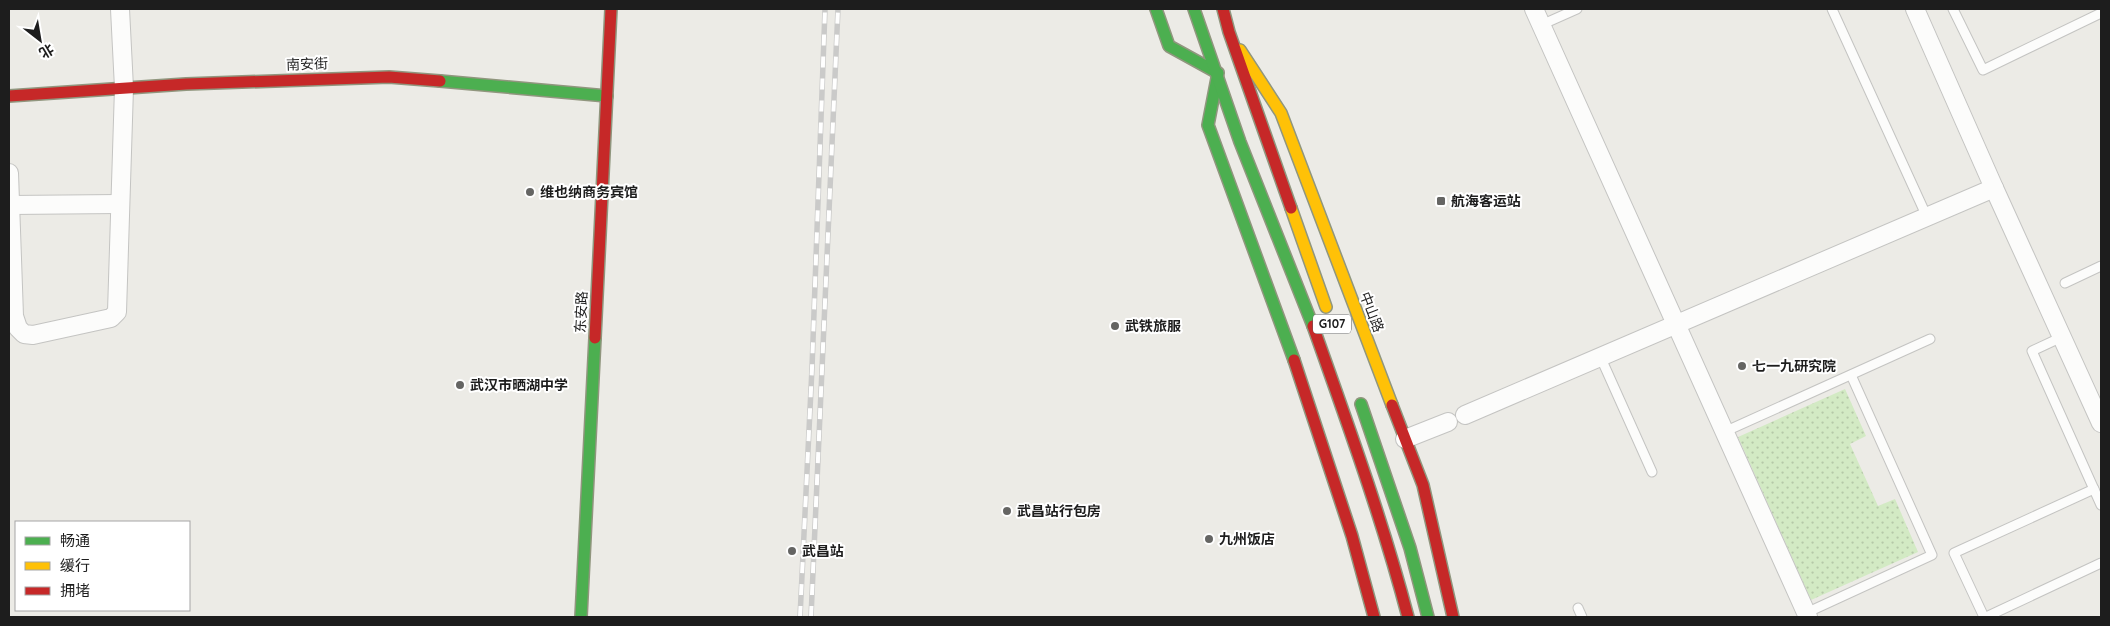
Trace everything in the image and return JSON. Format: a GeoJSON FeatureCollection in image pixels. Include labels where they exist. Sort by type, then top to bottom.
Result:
{"type":"FeatureCollection","features":[{"type":"Feature","properties":{"kind":"main road","name":"东安路"},"geometry":{"type":"LineString","coordinates":[[581,617],[611,9]]}},
{"type":"Feature","properties":{"kind":"main road"},"geometry":{"type":"LineString","coordinates":[[1156,9],[1169,46],[1218,72],[1208,125],[1300,376],[1352,536],[1374,617]]}},
{"type":"Feature","properties":{"kind":"main road","name":"G107"},"geometry":{"type":"LineString","coordinates":[[1194,9],[1218,72],[1240,142],[1298,285],[1356,446],[1392,557],[1408,617]]}},
{"type":"Feature","properties":{"kind":"main road","name":"G107"},"geometry":{"type":"LineString","coordinates":[[1223,9],[1228,32],[1331,322]]}},
{"type":"Feature","properties":{"kind":"main road","name":"中山路"},"geometry":{"type":"LineString","coordinates":[[1228,32],[1281,113],[1422,485],[1453,617]]}},
{"type":"Feature","properties":{"kind":"main road","name":"南安街"},"geometry":{"type":"LineString","coordinates":[[9,96],[186,84],[389,77],[607,96]]}},
{"type":"Feature","properties":{"kind":"main road"},"geometry":{"type":"LineString","coordinates":[[1358,396],[1410,548],[1428,617]]}},
{"type":"Feature","properties":{"kind":"street"},"geometry":{"type":"LineString","coordinates":[[9,173],[14,316],[18,328],[24,334],[33,335],[111,318],[117,312],[124,88],[120,9]]}},
{"type":"Feature","properties":{"kind":"street"},"geometry":{"type":"LineString","coordinates":[[1534,9],[1807,615]]}},
{"type":"Feature","properties":{"kind":"street"},"geometry":{"type":"LineString","coordinates":[[1915,9],[2101,423]]}},
{"type":"Feature","properties":{"kind":"street"},"geometry":{"type":"LineString","coordinates":[[1465,415],[1994,188]]}},
{"type":"Feature","properties":{"kind":"street"},"geometry":{"type":"LineString","coordinates":[[10,204],[119,204]]}},
{"type":"Feature","properties":{"kind":"street"},"geometry":{"type":"LineString","coordinates":[[1404,438],[1448,422]]}},
{"type":"Feature","properties":{"kind":"lane"},"geometry":{"type":"LineString","coordinates":[[1541,25],[1577,9]]}},
{"type":"Feature","properties":{"kind":"lane"},"geometry":{"type":"LineString","coordinates":[[1832,9],[1927,217]]}},
{"type":"Feature","properties":{"kind":"lane"},"geometry":{"type":"LineString","coordinates":[[1953,9],[1982,70],[2101,13]]}},
{"type":"Feature","properties":{"kind":"lane"},"geometry":{"type":"LineString","coordinates":[[2065,283],[2101,266]]}},
{"type":"Feature","properties":{"kind":"lane"},"geometry":{"type":"LineString","coordinates":[[2062,337],[2032,351],[2101,505]]}},
{"type":"Feature","properties":{"kind":"lane"},"geometry":{"type":"LineString","coordinates":[[1724,432],[1930,339]]}},
{"type":"Feature","properties":{"kind":"lane"},"geometry":{"type":"LineString","coordinates":[[1600,356],[1652,472]]}},
{"type":"Feature","properties":{"kind":"lane"},"geometry":{"type":"LineString","coordinates":[[1807,615],[1932,556],[1851,375]]}},
{"type":"Feature","properties":{"kind":"lane"},"geometry":{"type":"LineString","coordinates":[[2094,489],[1954,553],[1985,617],[2101,563]]}},
{"type":"Feature","properties":{"kind":"lane"},"geometry":{"type":"LineString","coordinates":[[1578,608],[1582,617]]}},
{"type":"Feature","properties":{"kind":"green space"},"geometry":{"type":"Polygon","coordinates":[[[1845,389],[1866,436],[1850,444],[1878,506],[1895,499],[1918,552],[1811,600],[1738,437],[1845,389]]]}},
{"type":"Feature","properties":{"kind":"railway"},"geometry":{"type":"LineString","coordinates":[[800,617],[812,368],[825,9]]}},
{"type":"Feature","properties":{"kind":"railway"},"geometry":{"type":"LineString","coordinates":[[811,617],[838,9]]}},
{"type":"Feature","properties":{"kind":"traffic: fast"},"geometry":{"type":"LineString","coordinates":[[1156,9],[1169,46],[1218,73],[1208,125],[1294,360]]}},
{"type":"Feature","properties":{"kind":"traffic: fast"},"geometry":{"type":"LineString","coordinates":[[1194,9],[1240,142],[1313,326]]}},
{"type":"Feature","properties":{"kind":"traffic: fast"},"geometry":{"type":"LineString","coordinates":[[440,81],[607,96]]}},
{"type":"Feature","properties":{"kind":"traffic: fast"},"geometry":{"type":"LineString","coordinates":[[581,617],[595,338]]}},
{"type":"Feature","properties":{"kind":"traffic: fast"},"geometry":{"type":"LineString","coordinates":[[1361,404],[1410,548],[1428,617]]}},
{"type":"Feature","properties":{"kind":"traffic: slow"},"geometry":{"type":"LineString","coordinates":[[1240,50],[1281,113],[1392,405]]}},
{"type":"Feature","properties":{"kind":"traffic: slow"},"geometry":{"type":"LineString","coordinates":[[1291,208],[1326,307]]}},
{"type":"Feature","properties":{"kind":"traffic: jam"},"geometry":{"type":"LineString","coordinates":[[595,338],[611,9]]}},
{"type":"Feature","properties":{"kind":"traffic: jam"},"geometry":{"type":"LineString","coordinates":[[1223,9],[1229,32],[1291,208]]}},
{"type":"Feature","properties":{"kind":"traffic: jam"},"geometry":{"type":"LineString","coordinates":[[9,96],[186,84],[389,77],[440,81]]}},
{"type":"Feature","properties":{"kind":"traffic: jam"},"geometry":{"type":"LineString","coordinates":[[1313,326],[1375,507],[1408,617]]}},
{"type":"Feature","properties":{"kind":"traffic: jam"},"geometry":{"type":"LineString","coordinates":[[1294,360],[1352,536],[1374,617]]}},
{"type":"Feature","properties":{"kind":"traffic: jam"},"geometry":{"type":"LineString","coordinates":[[1392,405],[1423,485],[1453,617]]}},
{"type":"Feature","properties":{"kind":"place","name":"维也纳商务宾馆"},"geometry":{"type":"Point","coordinates":[530,192]}},
{"type":"Feature","properties":{"kind":"place","name":"航海客运站"},"geometry":{"type":"Point","coordinates":[1441,201]}},
{"type":"Feature","properties":{"kind":"place","name":"武铁旅服"},"geometry":{"type":"Point","coordinates":[1115,326]}},
{"type":"Feature","properties":{"kind":"place","name":"七一九研究院"},"geometry":{"type":"Point","coordinates":[1742,366]}},
{"type":"Feature","properties":{"kind":"place","name":"武汉市晒湖中学"},"geometry":{"type":"Point","coordinates":[460,385]}},
{"type":"Feature","properties":{"kind":"place","name":"武昌站行包房"},"geometry":{"type":"Point","coordinates":[1007,511]}},
{"type":"Feature","properties":{"kind":"place","name":"九州饭店"},"geometry":{"type":"Point","coordinates":[1209,539]}},
{"type":"Feature","properties":{"kind":"place","name":"武昌站"},"geometry":{"type":"Point","coordinates":[792,551]}}]}
